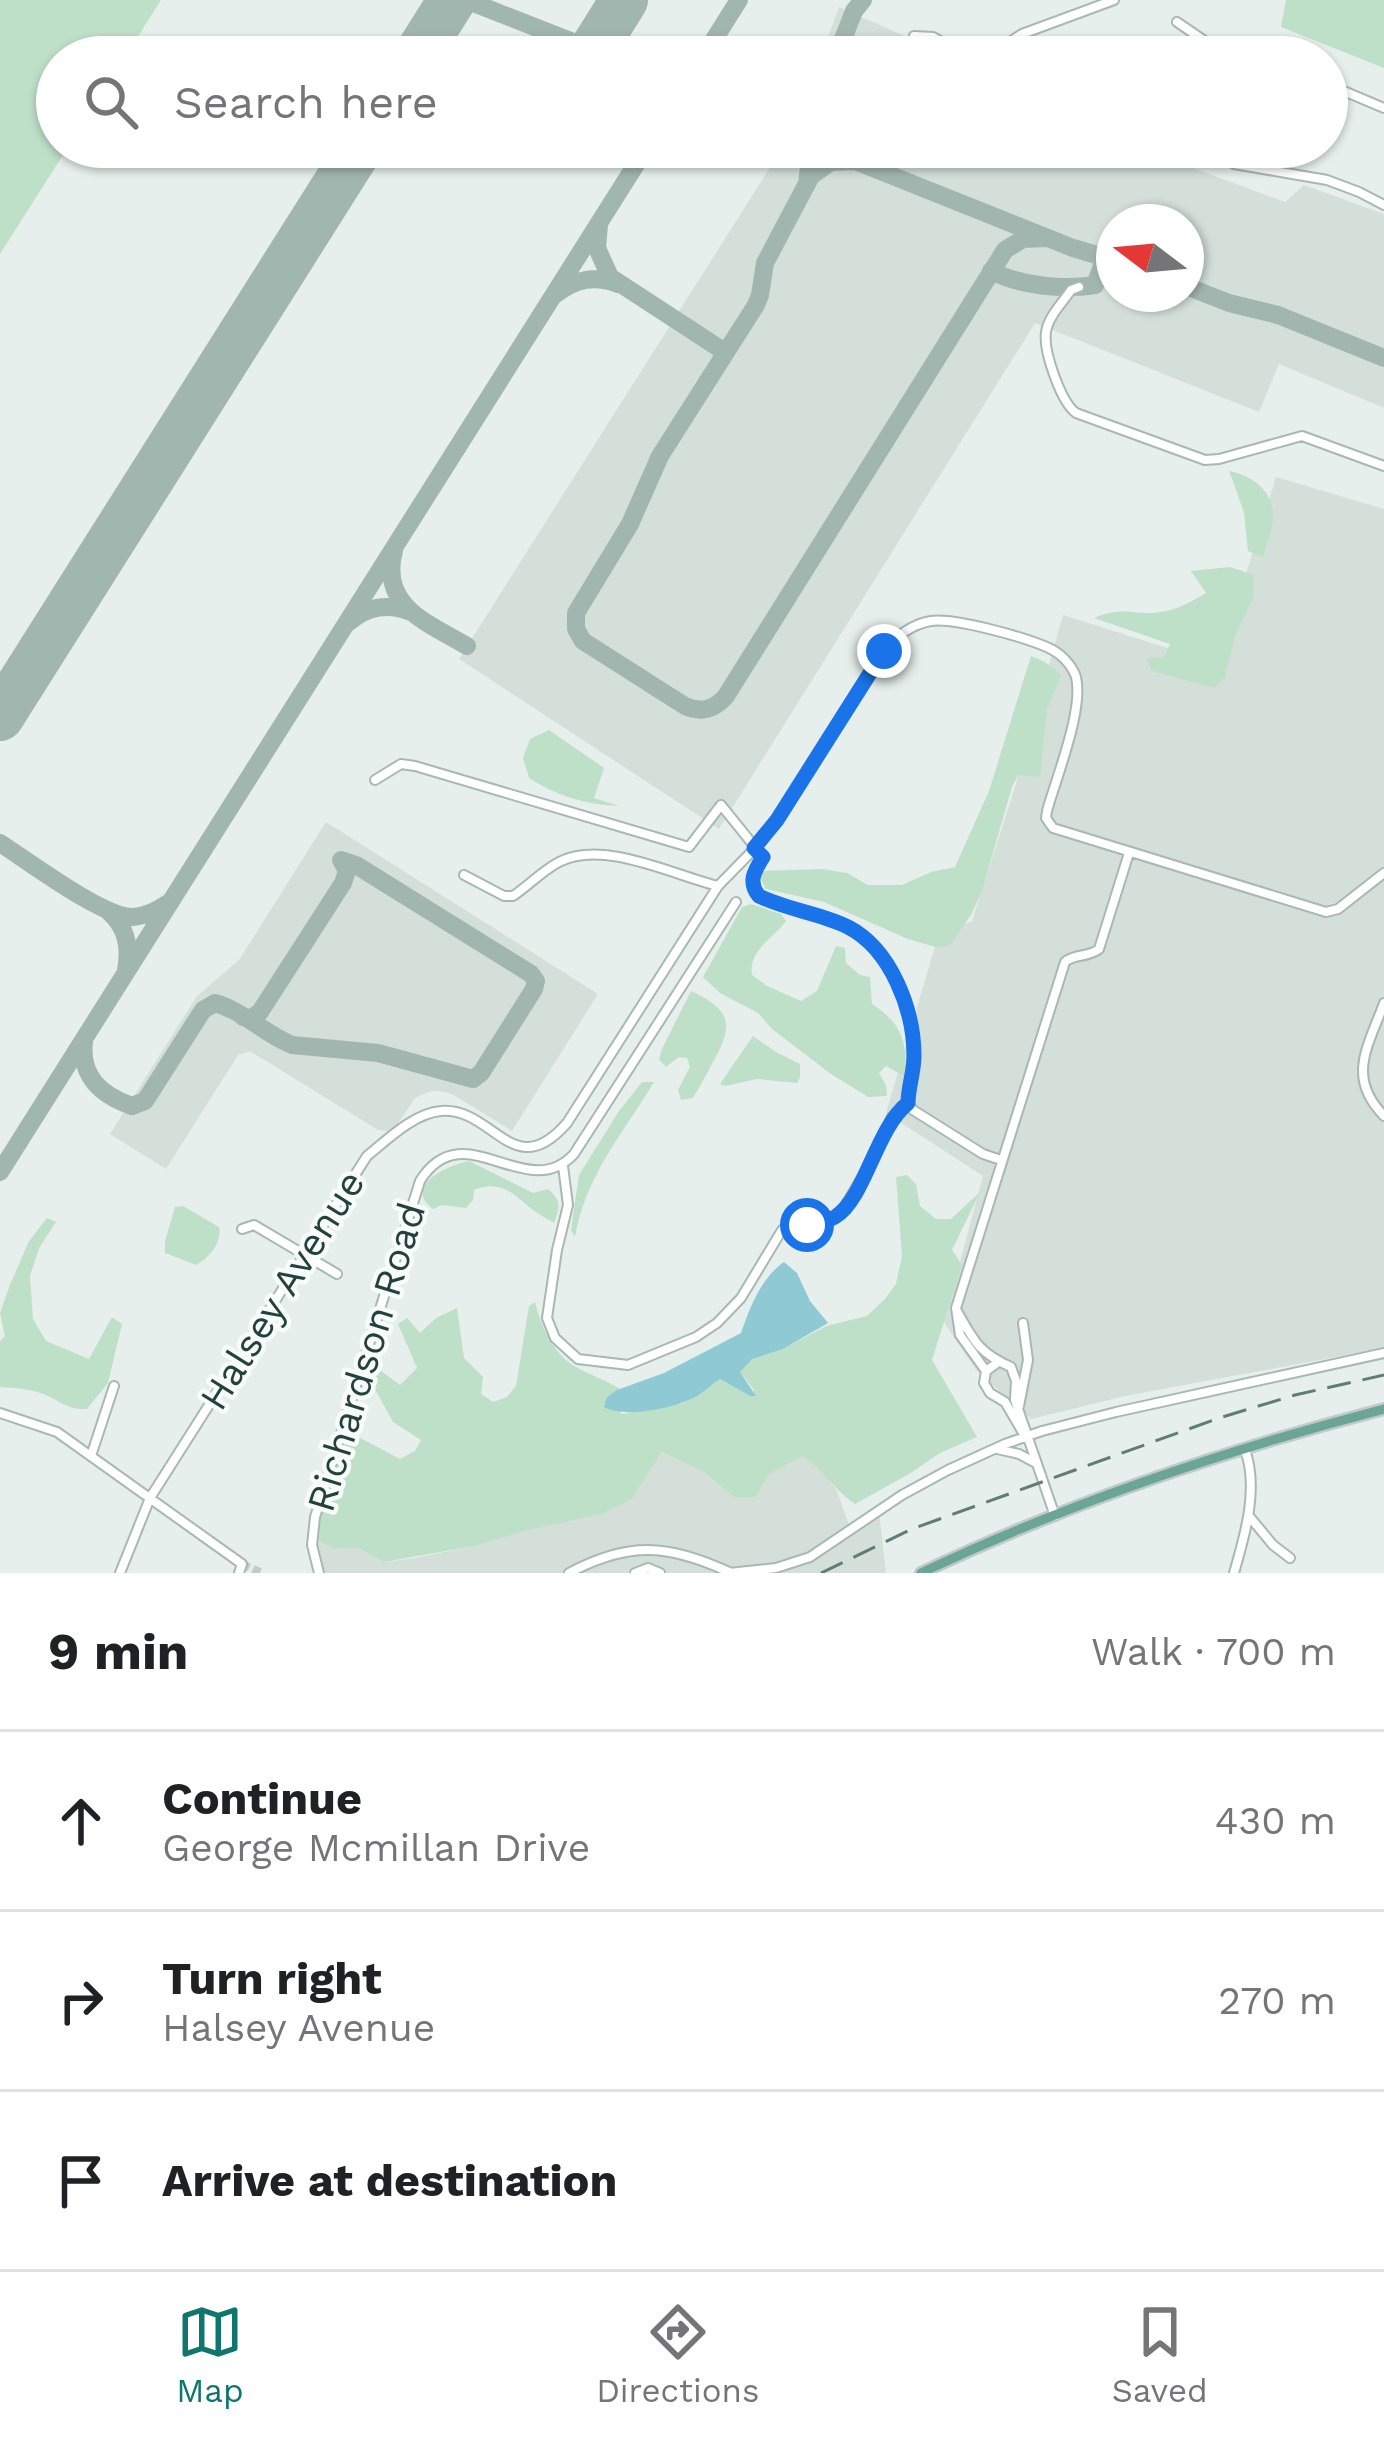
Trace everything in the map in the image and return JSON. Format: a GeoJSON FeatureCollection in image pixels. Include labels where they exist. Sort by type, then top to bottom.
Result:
{"type":"FeatureCollection","features":[{"type":"Feature","properties":{"kind":"main road"},"geometry":{"type":"LineString","coordinates":[[921,1573],[1054,1516],[1245,1450],[1384,1409]]}},
{"type":"Feature","properties":{"kind":"street"},"geometry":{"type":"LineString","coordinates":[[1019,36],[1114,0]]}},
{"type":"Feature","properties":{"kind":"street"},"geometry":{"type":"LineString","coordinates":[[1177,22],[1197,36]]}},
{"type":"Feature","properties":{"kind":"street"},"geometry":{"type":"LineString","coordinates":[[1348,93],[1384,108]]}},
{"type":"Feature","properties":{"kind":"street"},"geometry":{"type":"LineString","coordinates":[[1246,168],[1327,180],[1384,205]]}},
{"type":"Feature","properties":{"kind":"street"},"geometry":{"type":"LineString","coordinates":[[1079,287],[1071,290],[1045,335],[1066,406],[1076,413],[1205,460],[1302,436],[1384,466]]}},
{"type":"Feature","properties":{"kind":"street","name":"Halsey Avenue"},"geometry":{"type":"LineString","coordinates":[[120,1573],[150,1498],[367,1156],[398,1132],[443,1110],[525,1148],[552,1140],[718,886],[777,820],[896,638],[936,620],[1049,648],[1068,663],[1078,701],[1046,818],[1052,828],[1325,912],[1338,910],[1384,873]]}},
{"type":"Feature","properties":{"kind":"street"},"geometry":{"type":"LineString","coordinates":[[375,780],[401,764],[415,766],[689,847],[721,805],[763,857],[752,877],[759,896],[848,927],[881,954],[911,1026],[914,1054],[908,1103],[892,1117],[841,1213],[831,1220],[782,1230],[741,1298],[717,1323],[662,1353],[628,1365],[578,1359],[562,1346],[547,1318],[568,1205],[563,1166],[736,902]]}},
{"type":"Feature","properties":{"kind":"street"},"geometry":{"type":"LineString","coordinates":[[986,1370],[961,1335],[956,1308],[1064,962],[1100,949],[1129,853]]}},
{"type":"Feature","properties":{"kind":"street"},"geometry":{"type":"LineString","coordinates":[[464,874],[504,896],[513,896],[559,862],[605,854],[718,886]]}},
{"type":"Feature","properties":{"kind":"street"},"geometry":{"type":"LineString","coordinates":[[1384,1003],[1362,1069],[1368,1099],[1384,1116]]}},
{"type":"Feature","properties":{"kind":"street"},"geometry":{"type":"LineString","coordinates":[[908,1103],[969,1146],[1000,1160]]}},
{"type":"Feature","properties":{"kind":"street","name":"Richardson Road"},"geometry":{"type":"LineString","coordinates":[[319,1573],[312,1545],[315,1517],[420,1181],[432,1164],[457,1154],[538,1172],[563,1166]]}},
{"type":"Feature","properties":{"kind":"street"},"geometry":{"type":"LineString","coordinates":[[242,1229],[254,1226],[338,1274]]}},
{"type":"Feature","properties":{"kind":"street"},"geometry":{"type":"LineString","coordinates":[[956,1308],[985,1354],[1011,1367],[1026,1437],[1054,1516]]}},
{"type":"Feature","properties":{"kind":"street"},"geometry":{"type":"LineString","coordinates":[[1019,1408],[1028,1360],[1023,1324]]}},
{"type":"Feature","properties":{"kind":"street"},"geometry":{"type":"LineString","coordinates":[[569,1573],[610,1553],[644,1549],[682,1553],[729,1572],[776,1568],[810,1557],[902,1495],[1026,1437],[1116,1412],[1384,1353]]}},
{"type":"Feature","properties":{"kind":"street"},"geometry":{"type":"LineString","coordinates":[[997,1363],[986,1370],[983,1383],[1005,1402],[1026,1437]]}},
{"type":"Feature","properties":{"kind":"street"},"geometry":{"type":"LineString","coordinates":[[91,1456],[114,1385]]}},
{"type":"Feature","properties":{"kind":"street"},"geometry":{"type":"LineString","coordinates":[[997,1396],[1014,1388]]}},
{"type":"Feature","properties":{"kind":"street"},"geometry":{"type":"LineString","coordinates":[[0,1412],[57,1432],[241,1568]]}},
{"type":"Feature","properties":{"kind":"street"},"geometry":{"type":"LineString","coordinates":[[995,1449],[1035,1463]]}},
{"type":"Feature","properties":{"kind":"street"},"geometry":{"type":"LineString","coordinates":[[1234,1573],[1247,1515],[1251,1468],[1245,1450]]}},
{"type":"Feature","properties":{"kind":"street"},"geometry":{"type":"LineString","coordinates":[[1247,1515],[1290,1558]]}},
{"type":"Feature","properties":{"kind":"street"},"geometry":{"type":"LineString","coordinates":[[635,1573],[648,1568],[660,1573]]}},
{"type":"Feature","properties":{"kind":"shaded area"},"geometry":{"type":"Polygon","coordinates":[[[839,7],[905,36],[829,36],[839,7]]]}},
{"type":"Feature","properties":{"kind":"shaded area"},"geometry":{"type":"Polygon","coordinates":[[[770,168],[1193,168],[1285,202],[1304,185],[1384,214],[1384,408],[1279,364],[1259,412],[1035,323],[719,829],[459,659],[770,168]]]}},
{"type":"Feature","properties":{"kind":"shaded area"},"geometry":{"type":"Polygon","coordinates":[[[1276,477],[1384,509],[1384,1348],[1125,1396],[1031,1419],[976,1370],[944,1322],[983,1176],[886,1113],[938,936],[972,921],[1063,615],[1218,664],[1276,477]]]}},
{"type":"Feature","properties":{"kind":"shaded area"},"geometry":{"type":"Polygon","coordinates":[[[326,822],[598,994],[512,1131],[452,1094],[439,1091],[415,1098],[396,1126],[378,1130],[250,1051],[238,1055],[166,1169],[110,1134],[197,996],[239,960],[326,822]]]}},
{"type":"Feature","properties":{"kind":"shaded area"},"geometry":{"type":"Polygon","coordinates":[[[662,1452],[703,1472],[734,1497],[756,1497],[769,1475],[802,1456],[821,1469],[837,1491],[850,1528],[879,1511],[886,1573],[315,1573],[313,1538],[334,1549],[358,1548],[384,1562],[474,1546],[632,1499],[662,1452]]]}},
{"type":"Feature","properties":{"kind":"green space"},"geometry":{"type":"Polygon","coordinates":[[[0,0],[161,0],[138,36],[36,36],[36,168],[55,168],[0,254],[0,0]]]}},
{"type":"Feature","properties":{"kind":"green space"},"geometry":{"type":"Polygon","coordinates":[[[1286,0],[1384,0],[1384,68],[1348,54],[1348,36],[1304,36],[1281,27],[1286,0]]]}},
{"type":"Feature","properties":{"kind":"green space"},"geometry":{"type":"Polygon","coordinates":[[[1229,471],[1246,476],[1270,500],[1273,523],[1263,557],[1248,551],[1244,512],[1229,471]]]}},
{"type":"Feature","properties":{"kind":"green space"},"geometry":{"type":"Polygon","coordinates":[[[1230,567],[1254,575],[1253,598],[1235,636],[1225,677],[1214,688],[1152,671],[1146,658],[1164,657],[1170,644],[1094,618],[1179,607],[1206,593],[1191,571],[1230,567]]]}},
{"type":"Feature","properties":{"kind":"green space"},"geometry":{"type":"Polygon","coordinates":[[[1031,656],[1061,675],[1047,710],[1040,777],[1018,775],[982,891],[951,944],[939,948],[908,939],[824,902],[766,889],[763,871],[823,869],[847,873],[868,885],[902,885],[955,867],[989,791],[1031,656]]]}},
{"type":"Feature","properties":{"kind":"green space"},"geometry":{"type":"Polygon","coordinates":[[[549,730],[604,768],[594,798],[619,806],[572,798],[529,778],[523,758],[530,739],[549,730]]]}},
{"type":"Feature","properties":{"kind":"green space"},"geometry":{"type":"Polygon","coordinates":[[[751,904],[781,914],[786,921],[754,959],[752,975],[767,986],[801,1001],[817,991],[836,946],[845,948],[846,963],[870,977],[872,1004],[896,1026],[904,1043],[904,1076],[886,1066],[879,1073],[887,1096],[868,1097],[831,1074],[758,1013],[720,993],[703,977],[742,907],[751,904]]]}},
{"type":"Feature","properties":{"kind":"green space"},"geometry":{"type":"Polygon","coordinates":[[[691,991],[722,1012],[726,1028],[693,1098],[681,1100],[678,1090],[690,1067],[687,1058],[679,1057],[666,1067],[659,1059],[691,991]]]}},
{"type":"Feature","properties":{"kind":"green space"},"geometry":{"type":"Polygon","coordinates":[[[753,1036],[800,1064],[797,1083],[757,1079],[720,1084],[753,1036]]]}},
{"type":"Feature","properties":{"kind":"green space"},"geometry":{"type":"Polygon","coordinates":[[[642,1082],[654,1082],[596,1175],[575,1237],[571,1230],[579,1175],[642,1082]]]}},
{"type":"Feature","properties":{"kind":"green space"},"geometry":{"type":"Polygon","coordinates":[[[469,1161],[533,1193],[548,1189],[558,1204],[554,1223],[497,1187],[474,1190],[466,1208],[442,1205],[433,1209],[425,1200],[425,1185],[440,1172],[469,1161]]]}},
{"type":"Feature","properties":{"kind":"green space"},"geometry":{"type":"Polygon","coordinates":[[[907,1175],[916,1184],[920,1206],[936,1219],[951,1219],[980,1192],[952,1250],[962,1265],[932,1360],[977,1437],[940,1453],[855,1504],[802,1456],[769,1475],[756,1497],[734,1497],[703,1472],[662,1452],[632,1499],[601,1514],[474,1546],[384,1562],[358,1548],[334,1549],[313,1538],[347,1431],[400,1459],[415,1451],[421,1440],[393,1422],[370,1380],[377,1368],[400,1385],[417,1368],[398,1324],[407,1318],[420,1333],[457,1308],[464,1358],[483,1377],[481,1394],[493,1402],[507,1397],[516,1386],[529,1306],[535,1302],[561,1355],[620,1389],[607,1397],[622,1414],[683,1403],[720,1379],[750,1396],[754,1390],[739,1371],[751,1359],[783,1349],[826,1326],[867,1316],[896,1284],[902,1256],[896,1177],[907,1175]]]}},
{"type":"Feature","properties":{"kind":"green space"},"geometry":{"type":"Polygon","coordinates":[[[183,1206],[219,1227],[214,1249],[196,1265],[165,1253],[175,1207],[183,1206]]]}},
{"type":"Feature","properties":{"kind":"green space"},"geometry":{"type":"Polygon","coordinates":[[[47,1218],[56,1222],[39,1248],[30,1276],[33,1319],[46,1341],[89,1359],[112,1317],[122,1324],[108,1383],[87,1409],[44,1394],[0,1387],[0,1341],[5,1336],[0,1313],[29,1241],[47,1218]]]}},
{"type":"Feature","properties":{"kind":"water"},"geometry":{"type":"Polygon","coordinates":[[[784,1262],[797,1273],[810,1301],[828,1323],[783,1349],[752,1359],[740,1372],[756,1396],[720,1379],[697,1396],[664,1408],[624,1412],[604,1407],[607,1397],[617,1390],[664,1373],[741,1333],[752,1303],[784,1262]]]}},
{"type":"Feature","properties":{"kind":"taxiway"},"geometry":{"type":"LineString","coordinates":[[466,0],[558,36]]}},
{"type":"Feature","properties":{"kind":"taxiway"},"geometry":{"type":"LineString","coordinates":[[716,36],[739,0]]}},
{"type":"Feature","properties":{"kind":"taxiway"},"geometry":{"type":"LineString","coordinates":[[844,36],[863,0]]}},
{"type":"Feature","properties":{"kind":"taxiway"},"geometry":{"type":"LineString","coordinates":[[0,1172],[634,168]]}},
{"type":"Feature","properties":{"kind":"taxiway"},"geometry":{"type":"LineString","coordinates":[[807,184],[809,168]]}},
{"type":"Feature","properties":{"kind":"taxiway"},"geometry":{"type":"LineString","coordinates":[[822,168],[811,176],[765,263],[756,305],[660,456],[630,524],[576,613],[576,629],[583,641],[685,706],[707,709],[726,696],[1005,250],[1023,239],[1048,238]]}},
{"type":"Feature","properties":{"kind":"taxiway"},"geometry":{"type":"LineString","coordinates":[[873,168],[1096,255]]}},
{"type":"Feature","properties":{"kind":"taxiway"},"geometry":{"type":"LineString","coordinates":[[599,225],[597,248],[610,277],[725,352]]}},
{"type":"Feature","properties":{"kind":"taxiway"},"geometry":{"type":"LineString","coordinates":[[991,271],[1042,286],[1096,282]]}},
{"type":"Feature","properties":{"kind":"taxiway"},"geometry":{"type":"LineString","coordinates":[[556,294],[586,280],[618,284]]}},
{"type":"Feature","properties":{"kind":"taxiway"},"geometry":{"type":"LineString","coordinates":[[1204,293],[1278,315],[1384,358]]}},
{"type":"Feature","properties":{"kind":"taxiway"},"geometry":{"type":"LineString","coordinates":[[394,551],[391,570],[400,599],[423,620],[467,646]]}},
{"type":"Feature","properties":{"kind":"taxiway"},"geometry":{"type":"LineString","coordinates":[[349,622],[378,608],[411,612]]}},
{"type":"Feature","properties":{"kind":"taxiway"},"geometry":{"type":"LineString","coordinates":[[0,843],[86,899],[120,915],[143,915],[168,903]]}},
{"type":"Feature","properties":{"kind":"taxiway"},"geometry":{"type":"LineString","coordinates":[[84,1042],[89,1075],[111,1096],[132,1106],[145,1101],[203,1010],[215,1003],[292,1045],[378,1053],[473,1079],[536,981],[356,865],[341,860],[347,871],[343,883],[260,1012],[243,1017]]}},
{"type":"Feature","properties":{"kind":"taxiway"},"geometry":{"type":"LineString","coordinates":[[110,913],[126,939],[126,970]]}},
{"type":"Feature","properties":{"kind":"runway"},"geometry":{"type":"LineString","coordinates":[[429,36],[452,0]]}},
{"type":"Feature","properties":{"kind":"runway"},"geometry":{"type":"LineString","coordinates":[[602,36],[624,0]]}},
{"type":"Feature","properties":{"kind":"runway"},"geometry":{"type":"LineString","coordinates":[[0,717],[347,168]]}},
{"type":"Feature","properties":{"kind":"tunnel"},"geometry":{"type":"LineString","coordinates":[[242,1564],[262,1573]]}},
{"type":"Feature","properties":{"kind":"railway"},"geometry":{"type":"LineString","coordinates":[[821,1573],[912,1529],[1219,1418],[1384,1375]]}},
{"type":"Feature","properties":{"kind":"route"},"geometry":{"type":"LineString","coordinates":[[807,1225],[841,1213],[892,1117],[908,1103],[914,1054],[911,1026],[881,954],[848,927],[772,902],[754,891],[752,877],[763,857],[754,848],[777,820],[884,651]]}}]}
